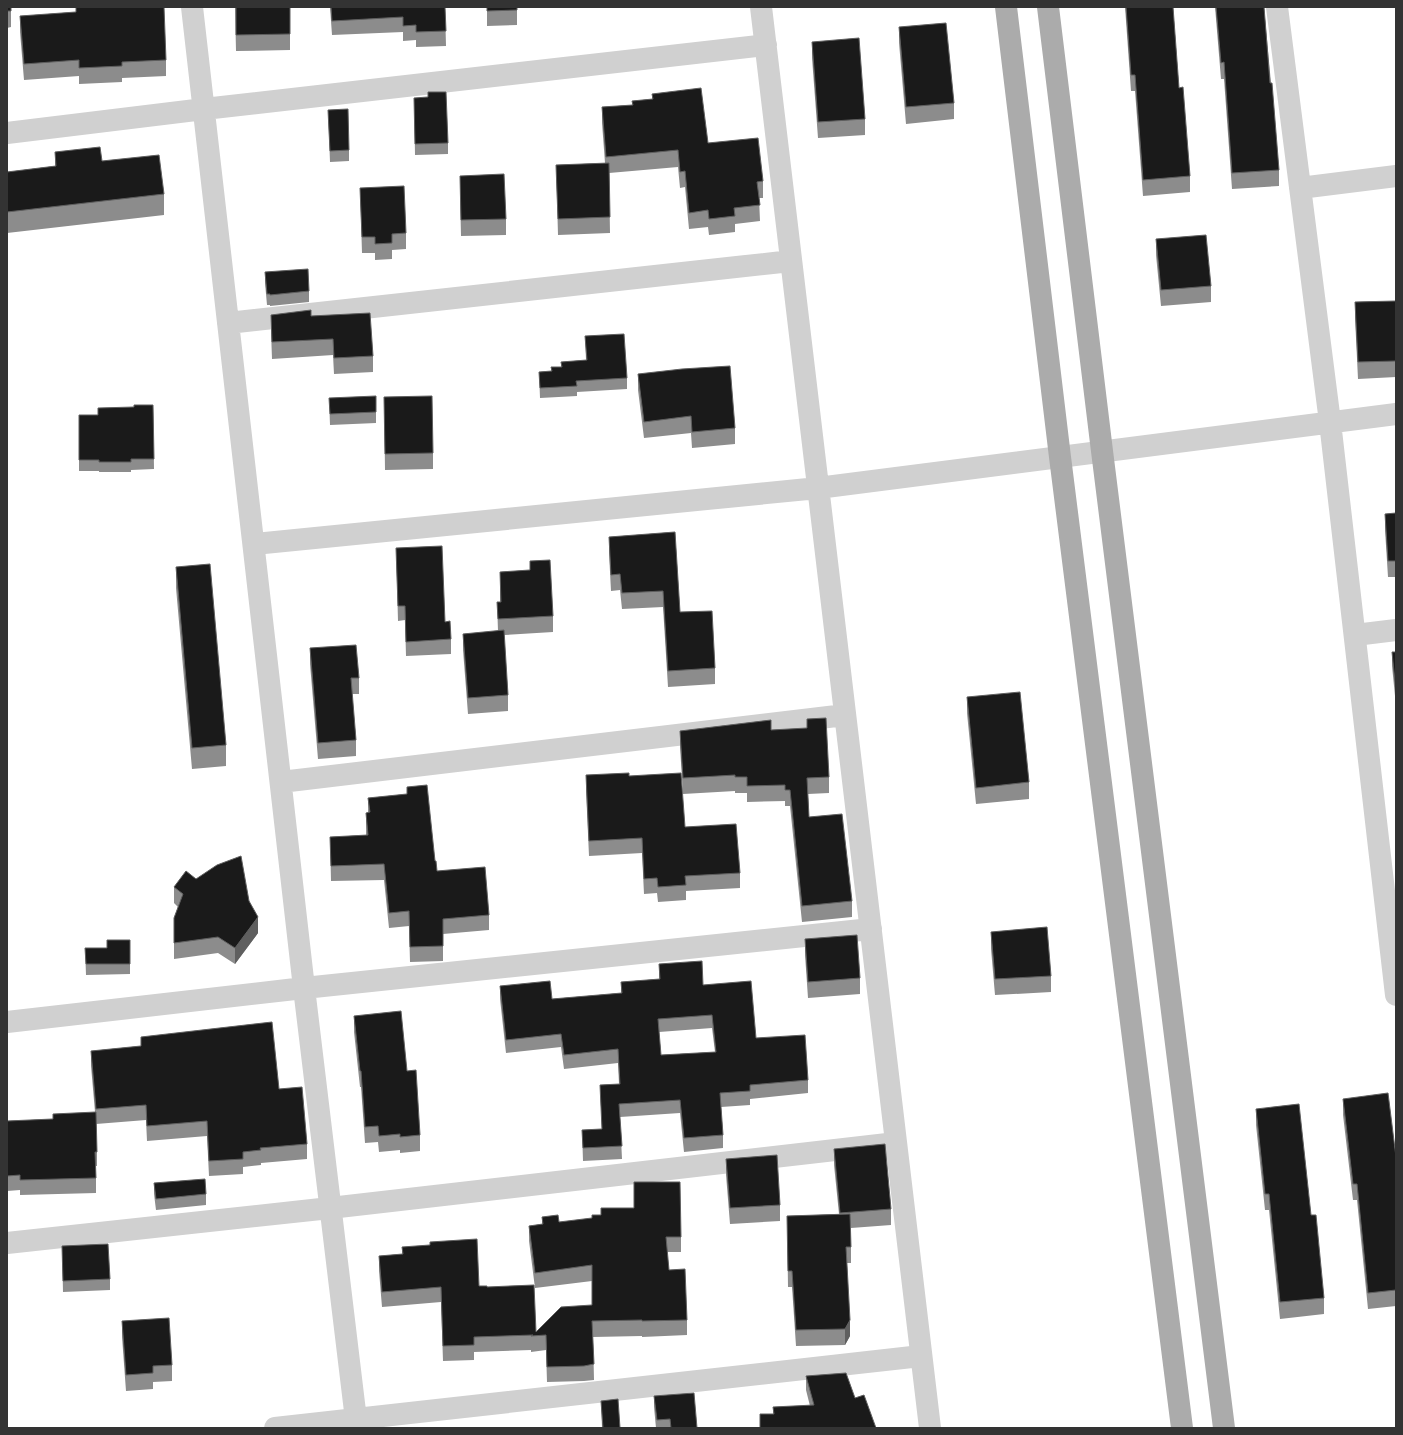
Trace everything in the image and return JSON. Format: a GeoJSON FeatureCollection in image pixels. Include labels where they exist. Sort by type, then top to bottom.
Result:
{"type":"FeatureCollection","features":[{"type":"Feature","properties":{"kind":"main road"},"geometry":{"type":"LineString","coordinates":[[1006,7],[1060,457],[1182,1428]]}},
{"type":"Feature","properties":{"kind":"main road"},"geometry":{"type":"LineString","coordinates":[[1048,7],[1224,1428]]}},
{"type":"Feature","properties":{"kind":"street"},"geometry":{"type":"LineString","coordinates":[[192,7],[304,988],[356,1424]]}},
{"type":"Feature","properties":{"kind":"street"},"geometry":{"type":"LineString","coordinates":[[761,7],[930,1428]]}},
{"type":"Feature","properties":{"kind":"street"},"geometry":{"type":"LineString","coordinates":[[1277,7],[1330,422],[1355,635],[1389,869],[1396,994]]}},
{"type":"Feature","properties":{"kind":"street"},"geometry":{"type":"LineString","coordinates":[[7,133],[766,45]]}},
{"type":"Feature","properties":{"kind":"street"},"geometry":{"type":"LineString","coordinates":[[1300,188],[1396,176]]}},
{"type":"Feature","properties":{"kind":"street"},"geometry":{"type":"LineString","coordinates":[[228,323],[791,261]]}},
{"type":"Feature","properties":{"kind":"street"},"geometry":{"type":"LineString","coordinates":[[254,544],[818,488],[1396,414]]}},
{"type":"Feature","properties":{"kind":"street"},"geometry":{"type":"LineString","coordinates":[[1355,635],[1396,630]]}},
{"type":"Feature","properties":{"kind":"street"},"geometry":{"type":"LineString","coordinates":[[281,782],[845,714]]}},
{"type":"Feature","properties":{"kind":"street"},"geometry":{"type":"LineString","coordinates":[[7,1022],[304,988],[871,929]]}},
{"type":"Feature","properties":{"kind":"street"},"geometry":{"type":"LineString","coordinates":[[7,1243],[330,1208],[896,1143]]}},
{"type":"Feature","properties":{"kind":"street"},"geometry":{"type":"LineString","coordinates":[[275,1428],[356,1424],[922,1356]]}},
{"type":"Feature","properties":{"kind":"building"},"geometry":{"type":"Polygon","coordinates":[[[7,7],[11,7],[11,11],[7,11],[7,7]]]}},
{"type":"Feature","properties":{"kind":"building"},"geometry":{"type":"Polygon","coordinates":[[[76,7],[164,7],[166,60],[122,62],[122,66],[79,68],[79,60],[24,64],[20,16],[76,12],[76,7]]]}},
{"type":"Feature","properties":{"kind":"building"},"geometry":{"type":"Polygon","coordinates":[[[236,7],[290,7],[290,34],[236,35],[236,7]]]}},
{"type":"Feature","properties":{"kind":"building"},"geometry":{"type":"Polygon","coordinates":[[[331,7],[445,7],[446,31],[416,32],[416,25],[403,26],[403,17],[332,21],[331,7]]]}},
{"type":"Feature","properties":{"kind":"building"},"geometry":{"type":"Polygon","coordinates":[[[487,7],[517,7],[517,10],[487,11],[487,7]]]}},
{"type":"Feature","properties":{"kind":"building"},"geometry":{"type":"Polygon","coordinates":[[[1126,7],[1173,7],[1179,88],[1183,87],[1190,176],[1143,180],[1135,75],[1131,75],[1126,7]]]}},
{"type":"Feature","properties":{"kind":"building"},"geometry":{"type":"Polygon","coordinates":[[[1216,7],[1264,7],[1279,170],[1232,173],[1224,62],[1221,63],[1216,7]]]}},
{"type":"Feature","properties":{"kind":"building"},"geometry":{"type":"Polygon","coordinates":[[[946,23],[954,103],[906,107],[899,27],[946,23]]]}},
{"type":"Feature","properties":{"kind":"building"},"geometry":{"type":"Polygon","coordinates":[[[859,38],[865,119],[818,122],[812,42],[859,38]]]}},
{"type":"Feature","properties":{"kind":"building"},"geometry":{"type":"Polygon","coordinates":[[[701,88],[708,143],[758,138],[763,181],[757,182],[760,205],[734,208],[735,216],[709,219],[708,210],[689,213],[685,171],[680,172],[678,150],[606,157],[602,107],[633,105],[632,101],[653,99],[652,94],[701,88]]]}},
{"type":"Feature","properties":{"kind":"building"},"geometry":{"type":"Polygon","coordinates":[[[428,92],[446,92],[448,143],[415,144],[414,98],[428,97],[428,92]]]}},
{"type":"Feature","properties":{"kind":"building"},"geometry":{"type":"Polygon","coordinates":[[[348,109],[349,150],[330,151],[328,110],[348,109]]]}},
{"type":"Feature","properties":{"kind":"building"},"geometry":{"type":"Polygon","coordinates":[[[100,147],[102,161],[159,155],[164,194],[7,212],[7,172],[56,166],[55,152],[100,147]]]}},
{"type":"Feature","properties":{"kind":"building"},"geometry":{"type":"Polygon","coordinates":[[[609,163],[610,217],[558,219],[556,165],[609,163]]]}},
{"type":"Feature","properties":{"kind":"building"},"geometry":{"type":"Polygon","coordinates":[[[504,174],[506,219],[461,220],[460,176],[504,174]]]}},
{"type":"Feature","properties":{"kind":"building"},"geometry":{"type":"Polygon","coordinates":[[[404,186],[406,233],[392,234],[392,243],[375,244],[375,237],[362,237],[360,188],[404,186]]]}},
{"type":"Feature","properties":{"kind":"building"},"geometry":{"type":"Polygon","coordinates":[[[1206,235],[1211,286],[1161,290],[1156,239],[1206,235]]]}},
{"type":"Feature","properties":{"kind":"building"},"geometry":{"type":"Polygon","coordinates":[[[308,269],[309,291],[270,295],[267,294],[265,272],[308,269]]]}},
{"type":"Feature","properties":{"kind":"building"},"geometry":{"type":"Polygon","coordinates":[[[1396,301],[1396,361],[1358,362],[1355,302],[1396,301]]]}},
{"type":"Feature","properties":{"kind":"building"},"geometry":{"type":"Polygon","coordinates":[[[311,310],[311,316],[370,313],[373,356],[334,358],[333,339],[272,342],[271,315],[311,310]]]}},
{"type":"Feature","properties":{"kind":"building"},"geometry":{"type":"Polygon","coordinates":[[[624,334],[627,378],[576,381],[577,386],[540,388],[539,372],[552,371],[551,367],[562,367],[561,362],[587,360],[585,336],[624,334]]]}},
{"type":"Feature","properties":{"kind":"building"},"geometry":{"type":"Polygon","coordinates":[[[730,366],[735,428],[692,432],[691,416],[644,422],[638,374],[730,366]]]}},
{"type":"Feature","properties":{"kind":"building"},"geometry":{"type":"Polygon","coordinates":[[[376,396],[376,412],[330,414],[329,398],[376,396]]]}},
{"type":"Feature","properties":{"kind":"building"},"geometry":{"type":"Polygon","coordinates":[[[432,396],[433,453],[385,454],[384,397],[432,396]]]}},
{"type":"Feature","properties":{"kind":"building"},"geometry":{"type":"Polygon","coordinates":[[[134,405],[153,405],[154,459],[131,459],[131,462],[99,462],[99,460],[79,460],[79,415],[98,415],[98,408],[134,407],[134,405]]]}},
{"type":"Feature","properties":{"kind":"building"},"geometry":{"type":"Polygon","coordinates":[[[1396,513],[1396,561],[1388,561],[1385,514],[1396,513]]]}},
{"type":"Feature","properties":{"kind":"building"},"geometry":{"type":"Polygon","coordinates":[[[675,532],[680,612],[712,611],[715,668],[668,671],[663,591],[622,593],[620,574],[611,575],[609,537],[675,532]]]}},
{"type":"Feature","properties":{"kind":"building"},"geometry":{"type":"Polygon","coordinates":[[[442,546],[445,622],[450,621],[451,639],[406,642],[405,606],[398,606],[396,548],[442,546]]]}},
{"type":"Feature","properties":{"kind":"building"},"geometry":{"type":"Polygon","coordinates":[[[550,560],[553,616],[498,619],[497,602],[501,602],[500,572],[530,570],[530,561],[550,560]]]}},
{"type":"Feature","properties":{"kind":"building"},"geometry":{"type":"Polygon","coordinates":[[[210,564],[226,745],[192,748],[176,567],[210,564]]]}},
{"type":"Feature","properties":{"kind":"building"},"geometry":{"type":"Polygon","coordinates":[[[504,630],[508,695],[468,698],[463,634],[504,630]]]}},
{"type":"Feature","properties":{"kind":"building"},"geometry":{"type":"Polygon","coordinates":[[[356,645],[359,678],[351,678],[356,740],[318,743],[310,648],[356,645]]]}},
{"type":"Feature","properties":{"kind":"building"},"geometry":{"type":"Polygon","coordinates":[[[1392,652],[1396,652],[1396,692],[1392,652]]]}},
{"type":"Feature","properties":{"kind":"building"},"geometry":{"type":"Polygon","coordinates":[[[1020,692],[1029,782],[976,788],[967,697],[1020,692]]]}},
{"type":"Feature","properties":{"kind":"building"},"geometry":{"type":"Polygon","coordinates":[[[826,718],[829,777],[807,778],[809,817],[842,814],[852,901],[802,906],[790,790],[785,790],[785,785],[747,786],[747,777],[735,777],[735,775],[683,778],[680,731],[771,720],[771,730],[807,728],[807,719],[826,718]]]}},
{"type":"Feature","properties":{"kind":"building"},"geometry":{"type":"Polygon","coordinates":[[[629,773],[629,776],[681,773],[685,827],[736,824],[740,873],[685,876],[686,885],[658,887],[657,878],[644,879],[642,838],[589,841],[586,775],[629,773]]]}},
{"type":"Feature","properties":{"kind":"building"},"geometry":{"type":"Polygon","coordinates":[[[427,785],[437,871],[485,867],[489,915],[443,919],[443,946],[410,947],[409,911],[389,913],[384,864],[331,866],[330,837],[368,835],[366,813],[370,812],[368,798],[407,794],[407,787],[427,785]]]}},
{"type":"Feature","properties":{"kind":"building"},"geometry":{"type":"Polygon","coordinates":[[[241,856],[249,901],[258,917],[235,948],[218,937],[174,943],[174,918],[183,894],[174,887],[186,871],[196,879],[217,865],[241,856]]]}},
{"type":"Feature","properties":{"kind":"building"},"geometry":{"type":"Polygon","coordinates":[[[1047,927],[1051,976],[995,979],[991,932],[1047,927]]]}},
{"type":"Feature","properties":{"kind":"building"},"geometry":{"type":"Polygon","coordinates":[[[857,935],[860,978],[808,982],[805,939],[857,935]]]}},
{"type":"Feature","properties":{"kind":"building"},"geometry":{"type":"Polygon","coordinates":[[[107,940],[130,940],[130,964],[86,964],[85,948],[107,948],[107,940]]]}},
{"type":"Feature","properties":{"kind":"building"},"geometry":{"type":"Polygon","coordinates":[[[702,961],[703,985],[751,981],[756,1038],[805,1035],[808,1080],[750,1085],[750,1091],[720,1093],[723,1135],[684,1138],[680,1100],[619,1104],[622,1146],[583,1148],[582,1130],[602,1129],[600,1085],[620,1084],[618,1049],[564,1055],[561,1034],[506,1040],[500,986],[550,981],[552,999],[622,993],[621,982],[660,979],[659,964],[702,961]],[[712,1015],[658,1019],[661,1055],[716,1052],[712,1015]]]}},
{"type":"Feature","properties":{"kind":"building"},"geometry":{"type":"Polygon","coordinates":[[[401,1011],[407,1071],[416,1070],[420,1135],[400,1137],[400,1134],[379,1136],[378,1126],[365,1127],[361,1071],[354,1016],[401,1011]]]}},
{"type":"Feature","properties":{"kind":"building"},"geometry":{"type":"Polygon","coordinates":[[[272,1022],[279,1089],[302,1087],[307,1144],[260,1148],[261,1150],[243,1152],[243,1159],[209,1161],[207,1121],[147,1126],[146,1105],[96,1109],[91,1051],[141,1046],[141,1037],[272,1022]]]}},
{"type":"Feature","properties":{"kind":"building"},"geometry":{"type":"Polygon","coordinates":[[[1388,1093],[1396,1157],[1396,1290],[1368,1293],[1357,1184],[1353,1184],[1343,1099],[1388,1093]]]}},
{"type":"Feature","properties":{"kind":"building"},"geometry":{"type":"Polygon","coordinates":[[[1299,1104],[1311,1215],[1316,1215],[1324,1298],[1280,1302],[1269,1194],[1265,1194],[1256,1109],[1299,1104]]]}},
{"type":"Feature","properties":{"kind":"building"},"geometry":{"type":"Polygon","coordinates":[[[96,1112],[96,1178],[20,1180],[20,1175],[7,1176],[7,1121],[53,1119],[53,1114],[96,1112]]]}},
{"type":"Feature","properties":{"kind":"building"},"geometry":{"type":"Polygon","coordinates":[[[885,1144],[891,1209],[840,1213],[834,1149],[885,1144]]]}},
{"type":"Feature","properties":{"kind":"building"},"geometry":{"type":"Polygon","coordinates":[[[777,1155],[780,1205],[730,1208],[726,1159],[777,1155]]]}},
{"type":"Feature","properties":{"kind":"building"},"geometry":{"type":"Polygon","coordinates":[[[205,1179],[206,1194],[156,1199],[154,1183],[205,1179]]]}},
{"type":"Feature","properties":{"kind":"building"},"geometry":{"type":"Polygon","coordinates":[[[634,1182],[680,1182],[681,1237],[666,1237],[669,1270],[685,1269],[687,1320],[592,1321],[594,1364],[584,1366],[547,1367],[546,1335],[474,1337],[474,1345],[443,1346],[441,1287],[382,1292],[379,1256],[403,1254],[402,1247],[430,1245],[430,1242],[477,1239],[479,1286],[534,1285],[536,1332],[561,1307],[592,1305],[592,1265],[535,1273],[529,1226],[543,1224],[542,1217],[558,1215],[559,1222],[592,1218],[592,1215],[601,1215],[601,1208],[634,1208],[634,1182]]]}},
{"type":"Feature","properties":{"kind":"building"},"geometry":{"type":"Polygon","coordinates":[[[850,1214],[851,1247],[846,1247],[850,1320],[845,1329],[796,1330],[792,1271],[788,1271],[787,1216],[850,1214]]]}},
{"type":"Feature","properties":{"kind":"building"},"geometry":{"type":"Polygon","coordinates":[[[108,1244],[110,1279],[63,1281],[62,1246],[108,1244]]]}},
{"type":"Feature","properties":{"kind":"building"},"geometry":{"type":"Polygon","coordinates":[[[169,1318],[172,1365],[153,1366],[153,1373],[126,1375],[122,1321],[169,1318]]]}},
{"type":"Feature","properties":{"kind":"building"},"geometry":{"type":"Polygon","coordinates":[[[846,1373],[855,1398],[864,1395],[876,1428],[760,1428],[760,1414],[774,1414],[773,1407],[814,1405],[806,1376],[846,1373]]]}},
{"type":"Feature","properties":{"kind":"building"},"geometry":{"type":"Polygon","coordinates":[[[694,1393],[697,1428],[671,1428],[670,1419],[657,1420],[654,1396],[694,1393]]]}},
{"type":"Feature","properties":{"kind":"building"},"geometry":{"type":"Polygon","coordinates":[[[618,1399],[620,1428],[603,1428],[601,1401],[618,1399]]]}}]}
